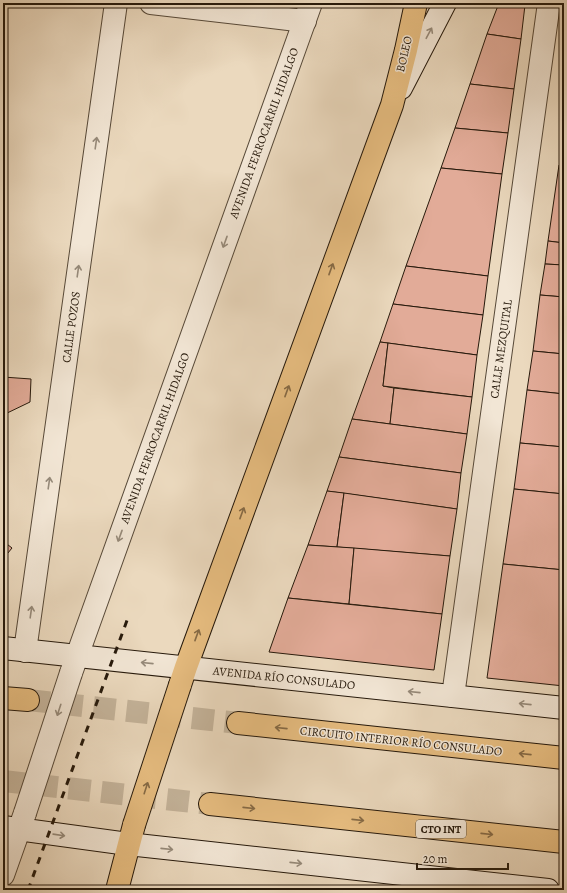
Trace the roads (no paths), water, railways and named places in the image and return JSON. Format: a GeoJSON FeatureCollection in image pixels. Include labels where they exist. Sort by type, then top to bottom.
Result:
{"type":"FeatureCollection","features":[{"type":"Feature","properties":{"kind":"main road","name":"BOLEO"},"geometry":{"type":"LineString","coordinates":[[392,105],[416,3]]}},
{"type":"Feature","properties":{"kind":"main road"},"geometry":{"type":"LineString","coordinates":[[117,890],[131,835],[183,676],[392,105]]}},
{"type":"Feature","properties":{"kind":"main road"},"geometry":{"type":"LineString","coordinates":[[3,698],[28,700]]}},
{"type":"Feature","properties":{"kind":"main road","name":"CIRCUITO INTERIOR RÍO CONSULADO"},"geometry":{"type":"LineString","coordinates":[[238,723],[564,758]]}},
{"type":"Feature","properties":{"kind":"main road","name":"CTO INT"},"geometry":{"type":"LineString","coordinates":[[210,804],[564,842]]}},
{"type":"Feature","properties":{"kind":"main road"},"geometry":{"type":"LineString","coordinates":[[104,890],[131,835]]}},
{"type":"Feature","properties":{"kind":"street","name":"CALLE POZOS"},"geometry":{"type":"LineString","coordinates":[[26,651],[116,3]]}},
{"type":"Feature","properties":{"kind":"street"},"geometry":{"type":"LineString","coordinates":[[151,3],[308,12]]}},
{"type":"Feature","properties":{"kind":"street"},"geometry":{"type":"LineString","coordinates":[[392,105],[445,3]]}},
{"type":"Feature","properties":{"kind":"street","name":"CALLE MEZQUITAL"},"geometry":{"type":"LineString","coordinates":[[453,696],[549,3]]}},
{"type":"Feature","properties":{"kind":"street","name":"AVENIDA FERROCARRIL HIDALGO"},"geometry":{"type":"LineString","coordinates":[[3,875],[16,823],[308,12]]}},
{"type":"Feature","properties":{"kind":"street","name":"AVENIDA RÍO CONSULADO"},"geometry":{"type":"LineString","coordinates":[[3,648],[26,651],[74,665],[183,676],[453,696],[564,708]]}},
{"type":"Feature","properties":{"kind":"street"},"geometry":{"type":"LineString","coordinates":[[16,823],[131,835],[426,884],[548,890]]}},
{"type":"Feature","properties":{"kind":"tunnel"},"geometry":{"type":"LineString","coordinates":[[28,700],[238,723]]}},
{"type":"Feature","properties":{"kind":"tunnel"},"geometry":{"type":"LineString","coordinates":[[3,781],[210,804]]}},
{"type":"Feature","properties":{"kind":"railway"},"geometry":{"type":"LineString","coordinates":[[28,890],[129,615]]}}]}
